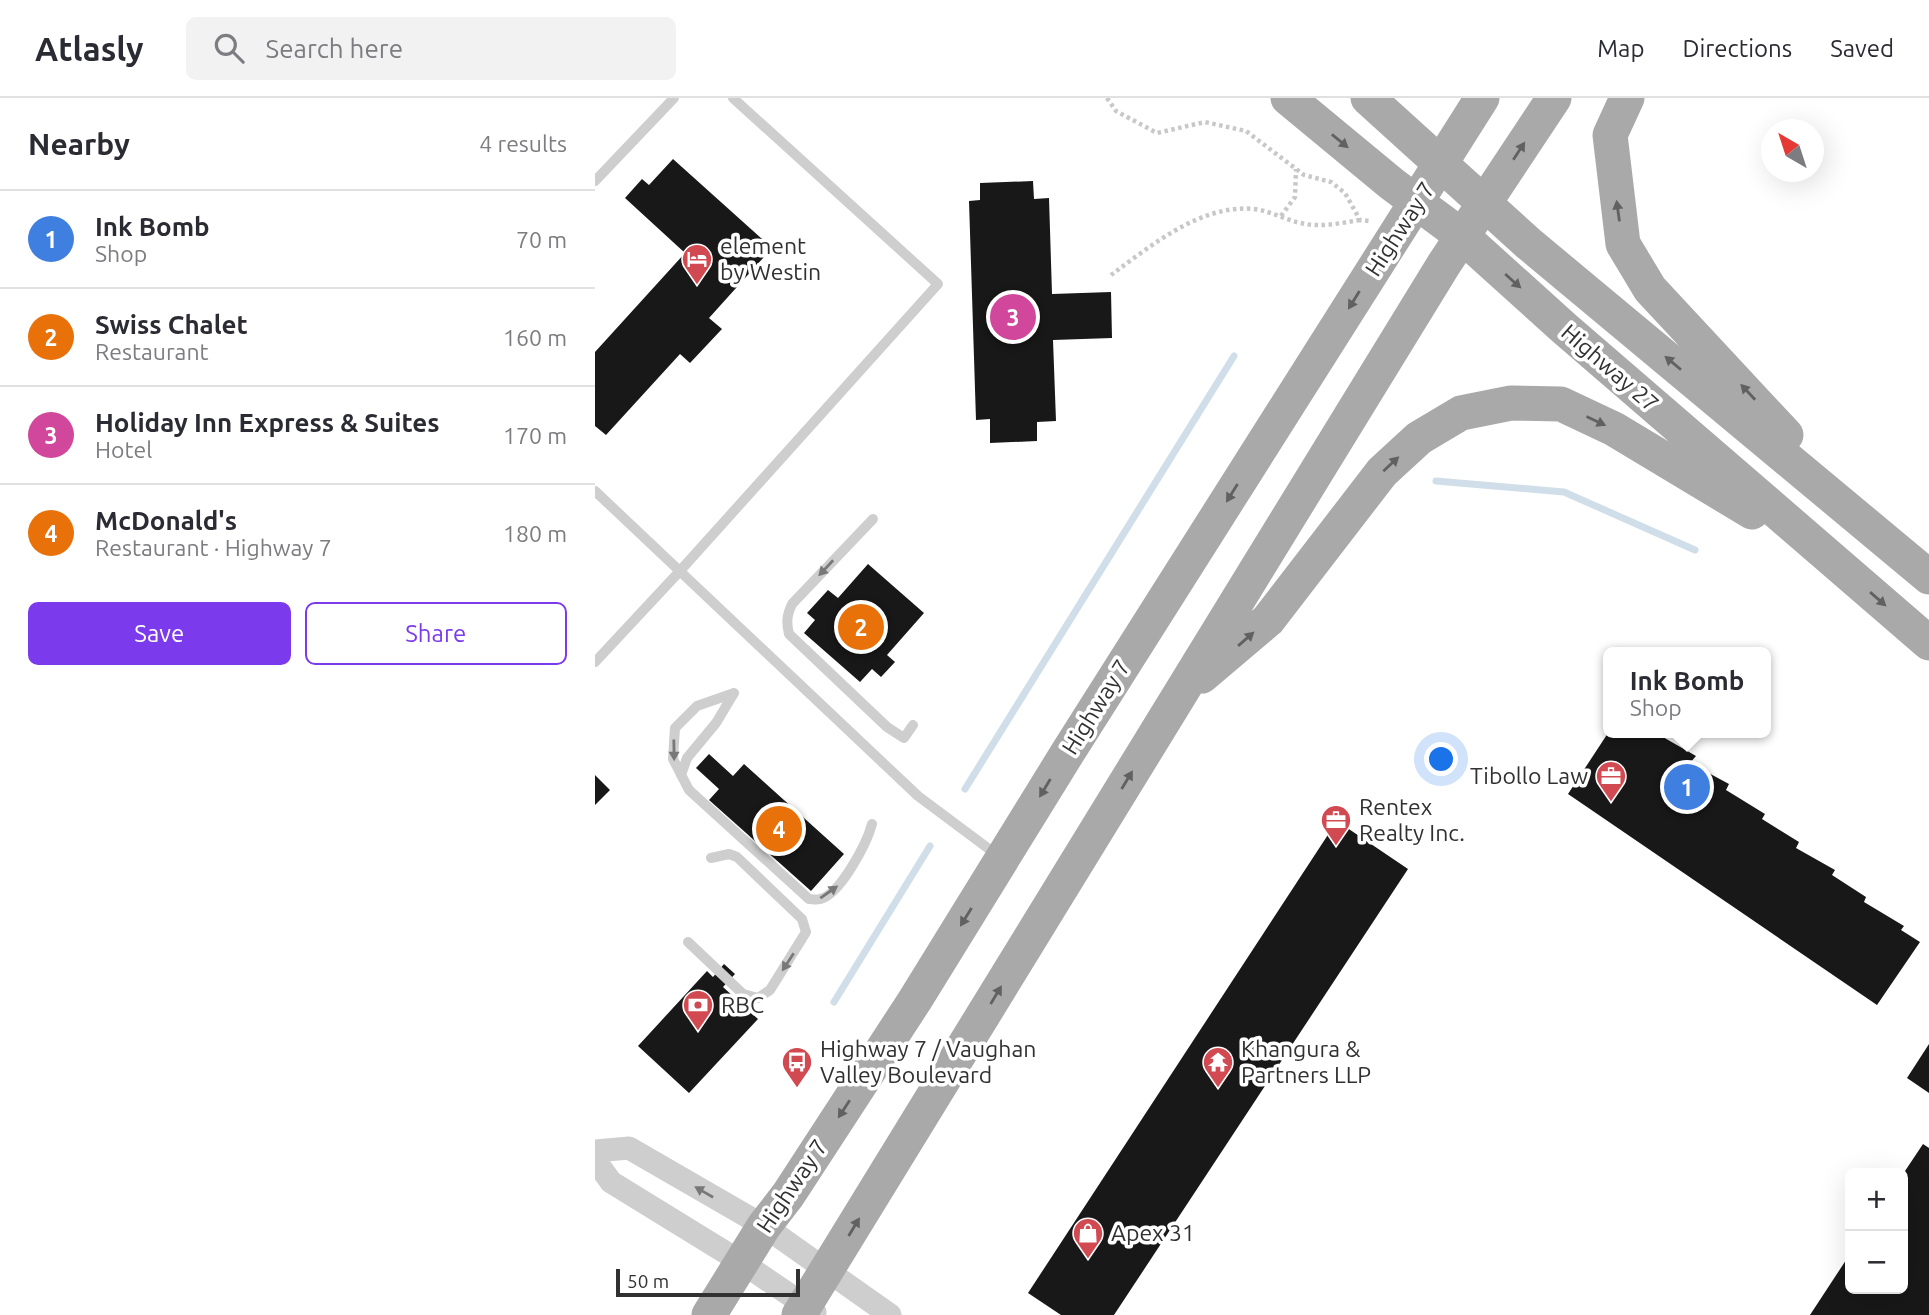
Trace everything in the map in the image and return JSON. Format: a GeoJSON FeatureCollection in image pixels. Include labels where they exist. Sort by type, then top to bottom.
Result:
{"type":"FeatureCollection","features":[{"type":"Feature","properties":{"kind":"main road","name":"Highway 27"},"geometry":{"type":"LineString","coordinates":[[1287,98],[1462,236],[1564,328],[1929,643]]}},
{"type":"Feature","properties":{"kind":"main road","name":"Highway 27"},"geometry":{"type":"LineString","coordinates":[[1368,98],[1441,166],[1593,298],[1929,577]]}},
{"type":"Feature","properties":{"kind":"main road","name":"Highway 7"},"geometry":{"type":"LineString","coordinates":[[709,1315],[764,1226],[788,1195],[915,1000],[1083,728],[1482,98]]}},
{"type":"Feature","properties":{"kind":"main road"},"geometry":{"type":"LineString","coordinates":[[808,1312],[828,1269],[1176,699],[1462,236],[1553,98]]}},
{"type":"Feature","properties":{"kind":"main road"},"geometry":{"type":"LineString","coordinates":[[1627,98],[1610,135],[1623,244],[1650,289],[1753,398],[1858,516]]}},
{"type":"Feature","properties":{"kind":"main road"},"geometry":{"type":"LineString","coordinates":[[1176,699],[1268,620],[1382,472],[1419,438],[1461,413],[1511,403],[1561,404],[1613,429],[1827,556]]}},
{"type":"Feature","properties":{"kind":"street"},"geometry":{"type":"LineString","coordinates":[[595,1151],[629,1148],[764,1226],[890,1315]]}},
{"type":"Feature","properties":{"kind":"street"},"geometry":{"type":"LineString","coordinates":[[595,1160],[611,1182],[741,1262],[808,1312]]}},
{"type":"Feature","properties":{"kind":"lane"},"geometry":{"type":"LineString","coordinates":[[595,181],[674,98]]}},
{"type":"Feature","properties":{"kind":"lane"},"geometry":{"type":"LineString","coordinates":[[595,662],[938,284],[733,98]]}},
{"type":"Feature","properties":{"kind":"lane"},"geometry":{"type":"LineString","coordinates":[[595,491],[918,796],[1002,859]]}},
{"type":"Feature","properties":{"kind":"lane"},"geometry":{"type":"LineString","coordinates":[[873,519],[792,604],[787,613],[786,624],[789,634],[887,727],[904,738],[913,725]]}},
{"type":"Feature","properties":{"kind":"lane"},"geometry":{"type":"LineString","coordinates":[[681,775],[687,758],[716,723],[734,693],[697,706],[675,728],[673,759],[681,775],[689,790],[809,898],[821,899],[836,889],[868,839],[872,824]]}},
{"type":"Feature","properties":{"kind":"lane"},"geometry":{"type":"LineString","coordinates":[[688,942],[743,994],[758,998],[770,990],[806,932],[802,919],[737,857],[729,854],[711,858]]}},
{"type":"Feature","properties":{"kind":"path"},"geometry":{"type":"LineString","coordinates":[[1107,98],[1116,110],[1157,133],[1205,122],[1246,131],[1304,174],[1331,182],[1345,193],[1360,220]]}},
{"type":"Feature","properties":{"kind":"path"},"geometry":{"type":"LineString","coordinates":[[1281,216],[1295,197],[1296,169]]}},
{"type":"Feature","properties":{"kind":"path"},"geometry":{"type":"LineString","coordinates":[[1111,275],[1200,216],[1227,209],[1254,209],[1301,223],[1370,220]]}},
{"type":"Feature","properties":{"kind":"building","name":"element by Westin"},"geometry":{"type":"Polygon","coordinates":[[[673,159],[772,248],[709,318],[722,329],[690,363],[680,354],[606,435],[595,426],[595,352],[685,253],[625,198],[642,179],[649,185],[673,159]]]}},
{"type":"Feature","properties":{"kind":"building"},"geometry":{"type":"Polygon","coordinates":[[[1033,181],[1034,199],[1049,198],[1052,294],[1111,292],[1112,338],[1053,340],[1056,421],[1037,422],[1037,441],[990,443],[990,419],[976,420],[969,201],[980,200],[980,183],[1033,181]]]}},
{"type":"Feature","properties":{"kind":"building"},"geometry":{"type":"Polygon","coordinates":[[[868,564],[924,613],[887,655],[895,662],[881,677],[872,669],[860,682],[804,633],[815,620],[807,613],[828,590],[838,598],[868,564]]]}},
{"type":"Feature","properties":{"kind":"building"},"geometry":{"type":"Polygon","coordinates":[[[1605,738],[1665,738],[1696,756],[1690,763],[1729,784],[1726,790],[1765,814],[1762,819],[1799,842],[1796,848],[1835,870],[1832,875],[1866,897],[1864,902],[1904,926],[1901,930],[1920,942],[1877,1005],[1568,794],[1605,738]]]}},
{"type":"Feature","properties":{"kind":"building"},"geometry":{"type":"Polygon","coordinates":[[[709,754],[733,776],[744,764],[844,854],[811,891],[709,800],[719,789],[696,768],[709,754]]]}},
{"type":"Feature","properties":{"kind":"building"},"geometry":{"type":"Polygon","coordinates":[[[595,775],[610,790],[595,805],[595,775]]]}},
{"type":"Feature","properties":{"kind":"building"},"geometry":{"type":"Polygon","coordinates":[[[1337,821],[1408,869],[1114,1315],[1061,1315],[1028,1293],[1337,821]]]}},
{"type":"Feature","properties":{"kind":"building","name":"RBC"},"geometry":{"type":"Polygon","coordinates":[[[724,964],[735,974],[723,987],[758,1019],[689,1093],[638,1046],[707,971],[713,977],[724,964]]]}},
{"type":"Feature","properties":{"kind":"building"},"geometry":{"type":"Polygon","coordinates":[[[1929,1044],[1929,1093],[1907,1078],[1929,1044]]]}},
{"type":"Feature","properties":{"kind":"building"},"geometry":{"type":"Polygon","coordinates":[[[1923,1144],[1929,1148],[1929,1315],[1810,1315],[1845,1262],[1845,1294],[1908,1294],[1907,1168],[1923,1144]]]}},
{"type":"Feature","properties":{"kind":"waterway"},"geometry":{"type":"LineString","coordinates":[[965,789],[1234,356]]}},
{"type":"Feature","properties":{"kind":"waterway"},"geometry":{"type":"LineString","coordinates":[[1436,481],[1564,492],[1695,550]]}},
{"type":"Feature","properties":{"kind":"waterway"},"geometry":{"type":"LineString","coordinates":[[834,1002],[930,846]]}},
{"type":"Feature","properties":{"kind":"place","name":"element by Westin"},"geometry":{"type":"Point","coordinates":[697,286]}},
{"type":"Feature","properties":{"kind":"place","name":"Holiday Inn Express & Suites"},"geometry":{"type":"Point","coordinates":[1013,317]}},
{"type":"Feature","properties":{"kind":"place","name":"Swiss Chalet"},"geometry":{"type":"Point","coordinates":[861,627]}},
{"type":"Feature","properties":{"kind":"place","name":"Ink Bomb"},"geometry":{"type":"Point","coordinates":[1687,787]}},
{"type":"Feature","properties":{"kind":"place","name":"Tibollo Law"},"geometry":{"type":"Point","coordinates":[1611,803]}},
{"type":"Feature","properties":{"kind":"place","name":"McDonald's"},"geometry":{"type":"Point","coordinates":[779,829]}},
{"type":"Feature","properties":{"kind":"place","name":"Rentex Realty Inc."},"geometry":{"type":"Point","coordinates":[1336,847]}},
{"type":"Feature","properties":{"kind":"place","name":"RBC"},"geometry":{"type":"Point","coordinates":[698,1032]}},
{"type":"Feature","properties":{"kind":"place","name":"Highway 7 / Vaughan Valley Boulevard"},"geometry":{"type":"Point","coordinates":[797,1089]}},
{"type":"Feature","properties":{"kind":"place","name":"Khangura & Partners LLP"},"geometry":{"type":"Point","coordinates":[1218,1089]}},
{"type":"Feature","properties":{"kind":"place","name":"Apex 31"},"geometry":{"type":"Point","coordinates":[1088,1260]}}]}
